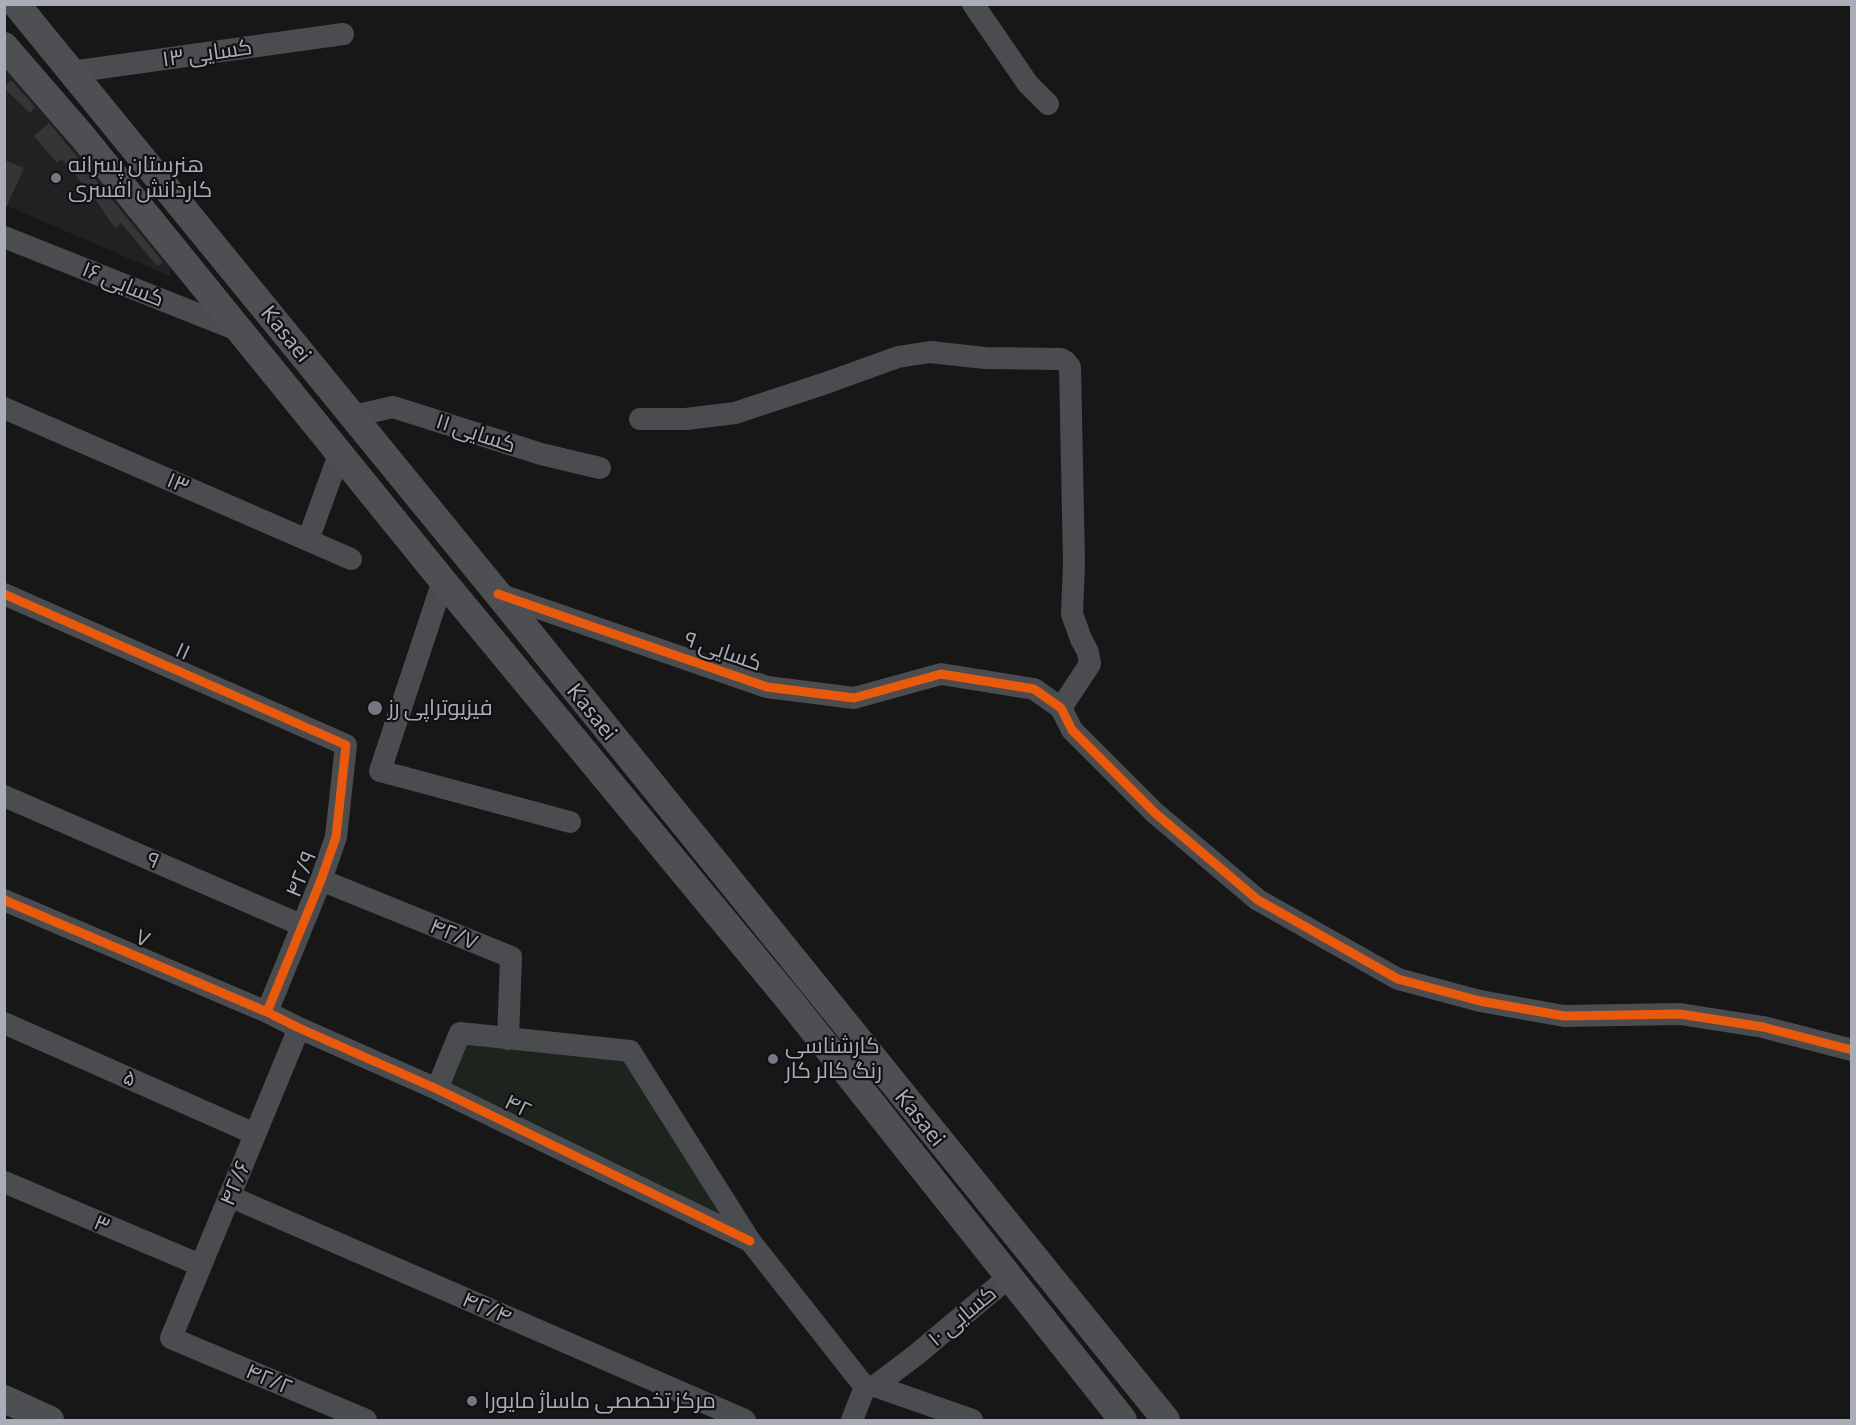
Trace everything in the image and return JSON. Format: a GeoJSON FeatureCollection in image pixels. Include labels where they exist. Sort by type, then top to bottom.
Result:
{"type":"FeatureCollection","features":[{"type":"Feature","properties":{"kind":"main road","name":"Kasaei"},"geometry":{"type":"LineString","coordinates":[[16,4],[498,594],[801,994],[1008,1277],[1123,1420]]}},
{"type":"Feature","properties":{"kind":"main road","name":"Kasaei"},"geometry":{"type":"LineString","coordinates":[[4,46],[82,136],[443,581],[1166,1420]]}},
{"type":"Feature","properties":{"kind":"main road"},"geometry":{"type":"LineString","coordinates":[[82,136],[107,116]]}},
{"type":"Feature","properties":{"kind":"main road"},"geometry":{"type":"LineString","coordinates":[[4,1399],[50,1420]]}},
{"type":"Feature","properties":{"kind":"street"},"geometry":{"type":"LineString","coordinates":[[973,4],[1028,84],[1048,104]]}},
{"type":"Feature","properties":{"kind":"street","name":"۱۳ کسایی"},"geometry":{"type":"LineString","coordinates":[[71,72],[343,34]]}},
{"type":"Feature","properties":{"kind":"street","name":"۱۶ کسایی"},"geometry":{"type":"LineString","coordinates":[[4,237],[241,331]]}},
{"type":"Feature","properties":{"kind":"street"},"geometry":{"type":"LineString","coordinates":[[640,419],[686,419],[735,413],[898,357],[930,352],[985,358],[1061,359],[1070,367],[1074,563],[1072,614],[1088,652],[1090,664],[1061,708],[1072,730],[1155,813],[1258,900],[1398,979],[1480,1001],[1564,1016],[1680,1014],[1763,1027],[1851,1050]]}},
{"type":"Feature","properties":{"kind":"street","name":"۱۱ کسایی"},"geometry":{"type":"LineString","coordinates":[[353,416],[393,407],[541,454],[600,468]]}},
{"type":"Feature","properties":{"kind":"street","name":"۱۳"},"geometry":{"type":"LineString","coordinates":[[4,408],[351,559]]}},
{"type":"Feature","properties":{"kind":"street"},"geometry":{"type":"LineString","coordinates":[[312,529],[340,452]]}},
{"type":"Feature","properties":{"kind":"street"},"geometry":{"type":"LineString","coordinates":[[443,581],[380,771],[570,822]]}},
{"type":"Feature","properties":{"kind":"street","name":"۱۱"},"geometry":{"type":"LineString","coordinates":[[4,594],[346,745]]}},
{"type":"Feature","properties":{"kind":"street","name":"۹ کسایی"},"geometry":{"type":"LineString","coordinates":[[498,594],[767,687],[854,698],[941,674],[1034,689],[1061,708]]}},
{"type":"Feature","properties":{"kind":"street","name":"۴۲/۹"},"geometry":{"type":"LineString","coordinates":[[267,1012],[321,880],[336,837],[346,745]]}},
{"type":"Feature","properties":{"kind":"street","name":"۹"},"geometry":{"type":"LineString","coordinates":[[4,796],[301,925]]}},
{"type":"Feature","properties":{"kind":"street","name":"۴۲/۷"},"geometry":{"type":"LineString","coordinates":[[321,880],[511,957],[508,1039]]}},
{"type":"Feature","properties":{"kind":"street","name":"۷"},"geometry":{"type":"LineString","coordinates":[[4,900],[267,1012]]}},
{"type":"Feature","properties":{"kind":"street","name":"۴۲"},"geometry":{"type":"LineString","coordinates":[[267,1012],[437,1089],[750,1241]]}},
{"type":"Feature","properties":{"kind":"street","name":"۵"},"geometry":{"type":"LineString","coordinates":[[4,1023],[255,1134]]}},
{"type":"Feature","properties":{"kind":"street","name":"۴۲/۶"},"geometry":{"type":"LineString","coordinates":[[171,1338],[299,1028]]}},
{"type":"Feature","properties":{"kind":"street"},"geometry":{"type":"LineString","coordinates":[[437,1089],[460,1033],[630,1051],[750,1241],[870,1387],[972,1420]]}},
{"type":"Feature","properties":{"kind":"street","name":"۳"},"geometry":{"type":"LineString","coordinates":[[4,1182],[200,1265]]}},
{"type":"Feature","properties":{"kind":"street","name":"۴۲/۴"},"geometry":{"type":"LineString","coordinates":[[229,1197],[745,1420]]}},
{"type":"Feature","properties":{"kind":"street","name":"۱۰ کسایی"},"geometry":{"type":"LineString","coordinates":[[870,1387],[916,1355],[1008,1277]]}},
{"type":"Feature","properties":{"kind":"street","name":"۴۲/۲"},"geometry":{"type":"LineString","coordinates":[[171,1338],[366,1420]]}},
{"type":"Feature","properties":{"kind":"street"},"geometry":{"type":"LineString","coordinates":[[852,1420],[870,1387]]}},
{"type":"Feature","properties":{"kind":"shaded area","name":"هنرستان پسرانه کاردانش افسری"},"geometry":{"type":"Polygon","coordinates":[[[4,67],[173,265],[169,276],[5,205],[4,67]]]}},
{"type":"Feature","properties":{"kind":"shaded area"},"geometry":{"type":"Polygon","coordinates":[[[463,1043],[626,1058],[723,1216],[448,1085],[463,1043]]]}},
{"type":"Feature","properties":{"kind":"building"},"geometry":{"type":"Polygon","coordinates":[[[11,80],[35,107],[30,113],[4,88],[11,80]]]}},
{"type":"Feature","properties":{"kind":"building"},"geometry":{"type":"Polygon","coordinates":[[[49,123],[163,262],[157,266],[121,223],[115,228],[95,199],[62,159],[57,163],[34,136],[49,123]]]}},
{"type":"Feature","properties":{"kind":"building"},"geometry":{"type":"Polygon","coordinates":[[[4,160],[24,168],[4,212],[4,160]]]}},
{"type":"Feature","properties":{"kind":"cycle path"},"geometry":{"type":"LineString","coordinates":[[4,594],[346,745],[336,837],[321,880],[267,1012]]}},
{"type":"Feature","properties":{"kind":"cycle path"},"geometry":{"type":"LineString","coordinates":[[498,594],[767,687],[854,698],[941,674],[1034,689],[1061,708],[1072,730],[1155,813],[1258,900],[1398,979],[1480,1001],[1564,1016],[1680,1014],[1763,1027],[1852,1050]]}},
{"type":"Feature","properties":{"kind":"cycle path"},"geometry":{"type":"LineString","coordinates":[[4,900],[267,1012],[437,1089],[750,1241]]}},
{"type":"Feature","properties":{"kind":"place","name":"هنرستان پسرانه کاردانش افسری"},"geometry":{"type":"Point","coordinates":[56,178]}},
{"type":"Feature","properties":{"kind":"place","name":"فیزیوتراپی رز"},"geometry":{"type":"Point","coordinates":[375,708]}},
{"type":"Feature","properties":{"kind":"place","name":"کارشناسی رنگ کالر کار"},"geometry":{"type":"Point","coordinates":[773,1059]}},
{"type":"Feature","properties":{"kind":"place","name":"مرکز تخصصی ماساژ مایورا"},"geometry":{"type":"Point","coordinates":[472,1401]}}]}
